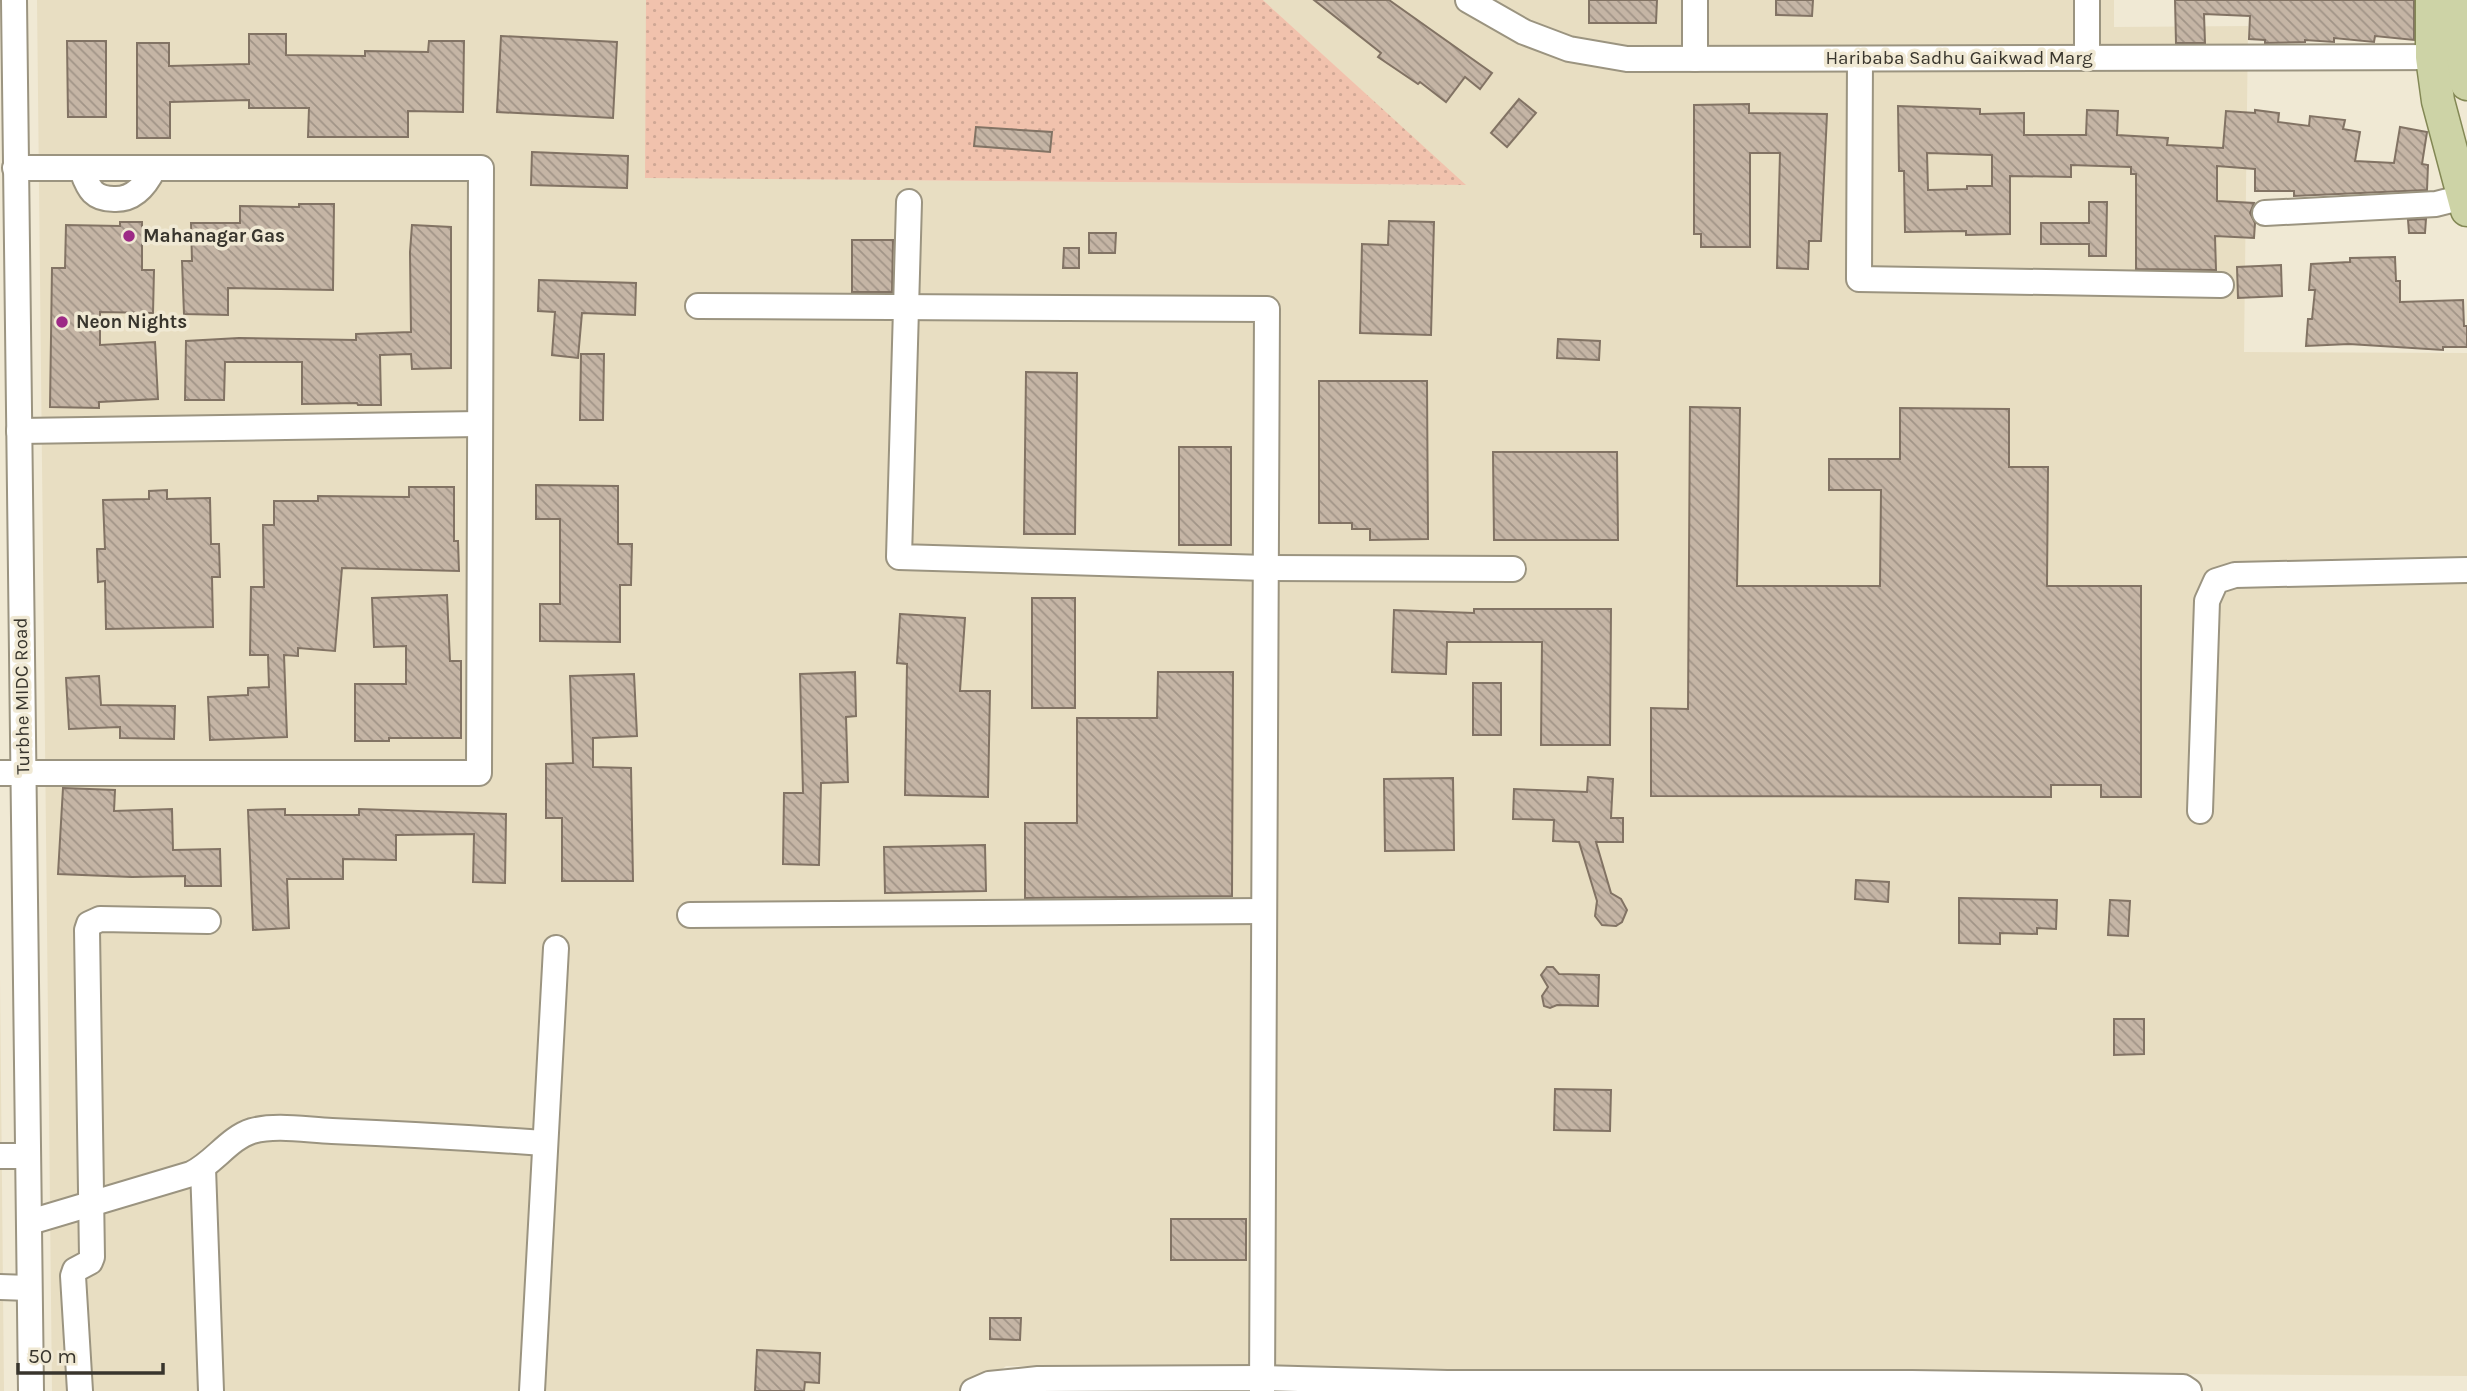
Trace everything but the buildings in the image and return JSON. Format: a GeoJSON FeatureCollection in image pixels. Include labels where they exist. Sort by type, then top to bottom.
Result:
{"type":"FeatureCollection","features":[{"type":"Feature","properties":{"kind":"main road"},"geometry":{"type":"LineString","coordinates":[[2432,0],[2454,66]]}},
{"type":"Feature","properties":{"kind":"main road"},"geometry":{"type":"LineString","coordinates":[[2463,0],[2454,66],[2438,101],[2466,201]]}},
{"type":"Feature","properties":{"kind":"street","name":"Haribaba Sadhu Gaikwad Marg"},"geometry":{"type":"LineString","coordinates":[[1468,0],[1524,32],[1569,49],[1627,59],[2087,58],[2454,66]]}},
{"type":"Feature","properties":{"kind":"street"},"geometry":{"type":"LineString","coordinates":[[1695,0],[1695,59]]}},
{"type":"Feature","properties":{"kind":"street"},"geometry":{"type":"LineString","coordinates":[[2087,0],[2087,58]]}},
{"type":"Feature","properties":{"kind":"street","name":"Turbhe MIDC Road"},"geometry":{"type":"LineString","coordinates":[[9,10],[15,168],[8,270],[19,431],[10,549],[11,774],[28,1156],[31,1391]]}},
{"type":"Feature","properties":{"kind":"street"},"geometry":{"type":"LineString","coordinates":[[1860,59],[1859,279],[2221,285]]}},
{"type":"Feature","properties":{"kind":"street"},"geometry":{"type":"LineString","coordinates":[[11,774],[479,774],[481,168],[15,168]]}},
{"type":"Feature","properties":{"kind":"street"},"geometry":{"type":"LineString","coordinates":[[2264,213],[2466,201]]}},
{"type":"Feature","properties":{"kind":"street"},"geometry":{"type":"LineString","coordinates":[[909,202],[900,557],[1266,568],[1513,569]]}},
{"type":"Feature","properties":{"kind":"street"},"geometry":{"type":"LineString","coordinates":[[698,306],[1267,309],[1262,1385]]}},
{"type":"Feature","properties":{"kind":"street"},"geometry":{"type":"LineString","coordinates":[[19,431],[479,424]]}},
{"type":"Feature","properties":{"kind":"street"},"geometry":{"type":"LineString","coordinates":[[2200,811],[2207,601],[2216,581],[2235,575],[2467,570]]}},
{"type":"Feature","properties":{"kind":"street"},"geometry":{"type":"LineString","coordinates":[[690,915],[1264,911]]}},
{"type":"Feature","properties":{"kind":"street"},"geometry":{"type":"LineString","coordinates":[[80,1391],[73,1276],[75,1270],[92,1259],[87,930],[89,924],[100,919],[208,921]]}},
{"type":"Feature","properties":{"kind":"street"},"geometry":{"type":"LineString","coordinates":[[532,1391],[556,948]]}},
{"type":"Feature","properties":{"kind":"street"},"geometry":{"type":"LineString","coordinates":[[30,1222],[203,1168],[232,1143],[251,1132],[271,1129],[544,1143]]}},
{"type":"Feature","properties":{"kind":"street"},"geometry":{"type":"LineString","coordinates":[[0,1156],[28,1156]]}},
{"type":"Feature","properties":{"kind":"street"},"geometry":{"type":"LineString","coordinates":[[203,1168],[211,1391]]}},
{"type":"Feature","properties":{"kind":"street"},"geometry":{"type":"LineString","coordinates":[[0,1287],[29,1288]]}},
{"type":"Feature","properties":{"kind":"street"},"geometry":{"type":"LineString","coordinates":[[973,1391],[989,1384],[1038,1379],[1262,1385],[1912,1383],[2183,1387],[2189,1391]]}},
{"type":"Feature","properties":{"kind":"shaded area"},"geometry":{"type":"Polygon","coordinates":[[[37,0],[646,0],[646,178],[1465,185],[1263,0],[2114,0],[2114,27],[2248,26],[2244,352],[2467,353],[2467,1376],[1006,1366],[975,1391],[52,1391],[37,0]]]}},
{"type":"Feature","properties":{"kind":"shaded area"},"geometry":{"type":"Polygon","coordinates":[[[646,0],[1263,0],[1466,185],[645,178],[646,0]]]}},
{"type":"Feature","properties":{"kind":"shaded area"},"geometry":{"type":"Polygon","coordinates":[[[0,977],[4,1391],[0,1391],[0,977]]]}},
{"type":"Feature","properties":{"kind":"place","name":"Mahanagar Gas"},"geometry":{"type":"Point","coordinates":[129,236]}},
{"type":"Feature","properties":{"kind":"place","name":"Neon Nights"},"geometry":{"type":"Point","coordinates":[62,322]}}]}
